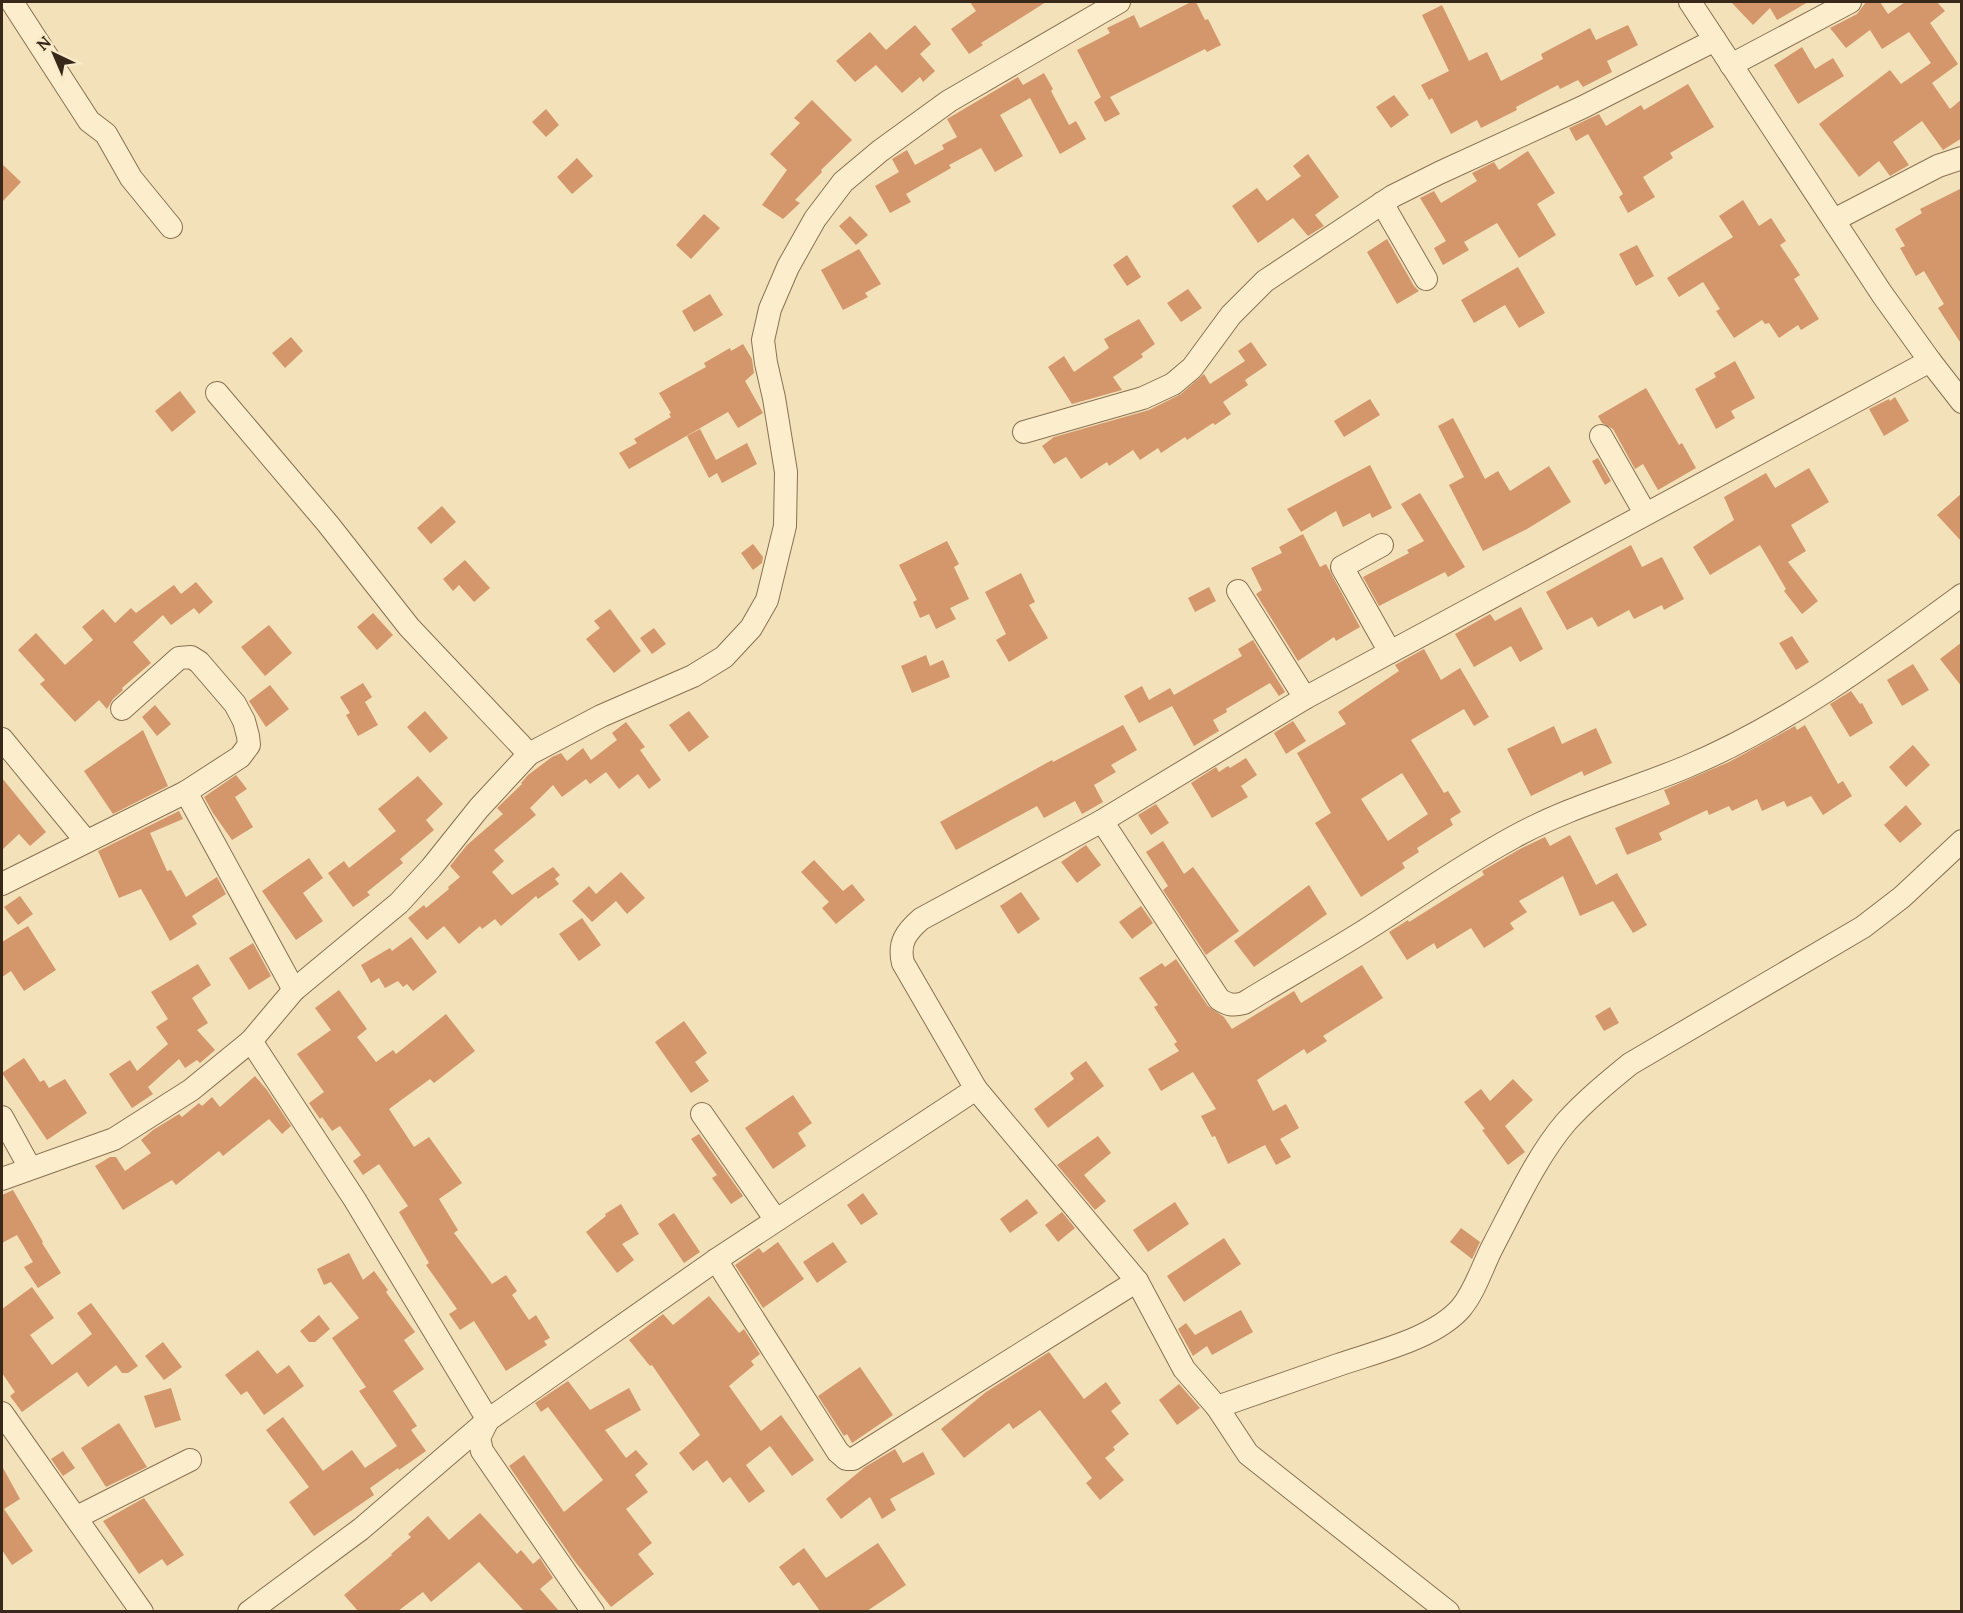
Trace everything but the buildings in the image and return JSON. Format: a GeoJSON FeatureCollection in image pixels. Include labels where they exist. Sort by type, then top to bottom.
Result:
{"type":"FeatureCollection","features":[{"type":"Feature","properties":{"kind":"street"},"geometry":{"type":"LineString","coordinates":[[12,2],[89,121],[106,134],[131,178],[171,227]]}},
{"type":"Feature","properties":{"kind":"street"},"geometry":{"type":"LineString","coordinates":[[2,1179],[114,1139],[191,1090],[251,1041],[294,990],[399,903],[431,868],[479,808],[529,754],[601,716],[693,676],[724,657],[751,628],[767,600],[785,525],[786,472],[763,340],[770,309],[788,267],[815,219],[843,182],[880,151],[949,101],[1119,2]]}},
{"type":"Feature","properties":{"kind":"street"},"geometry":{"type":"LineString","coordinates":[[1690,2],[1834,220],[1930,361],[1962,402]]}},
{"type":"Feature","properties":{"kind":"street"},"geometry":{"type":"LineString","coordinates":[[1731,65],[1850,2]]}},
{"type":"Feature","properties":{"kind":"street"},"geometry":{"type":"LineString","coordinates":[[1024,432],[1143,398],[1173,384],[1192,368],[1231,315],[1265,281],[1382,204],[1439,173],[1583,107],[1715,40]]}},
{"type":"Feature","properties":{"kind":"street"},"geometry":{"type":"LineString","coordinates":[[1834,220],[1938,166],[1962,158]]}},
{"type":"Feature","properties":{"kind":"street"},"geometry":{"type":"LineString","coordinates":[[1382,204],[1426,279]]}},
{"type":"Feature","properties":{"kind":"street"},"geometry":{"type":"LineString","coordinates":[[1448,1611],[1248,1454],[1217,1407],[1184,1370],[1137,1281],[976,1089],[903,963],[900,950],[904,939],[910,929],[921,919],[1101,820],[1305,698],[1930,361]]}},
{"type":"Feature","properties":{"kind":"street"},"geometry":{"type":"LineString","coordinates":[[217,393],[328,524],[410,627],[529,754]]}},
{"type":"Feature","properties":{"kind":"street"},"geometry":{"type":"LineString","coordinates":[[1601,435],[1645,513]]}},
{"type":"Feature","properties":{"kind":"street"},"geometry":{"type":"LineString","coordinates":[[1382,545],[1342,567],[1390,652]]}},
{"type":"Feature","properties":{"kind":"street"},"geometry":{"type":"LineString","coordinates":[[1238,591],[1305,698]]}},
{"type":"Feature","properties":{"kind":"street"},"geometry":{"type":"LineString","coordinates":[[1101,820],[1219,999],[1227,1005],[1244,1003],[1370,928],[1448,875],[1515,836],[1576,807],[1685,767],[1749,737],[1816,698],[1962,595]]}},
{"type":"Feature","properties":{"kind":"street"},"geometry":{"type":"LineString","coordinates":[[2,884],[186,792],[240,757],[249,745],[244,721],[235,704],[199,662],[191,657],[179,658],[122,709]]}},
{"type":"Feature","properties":{"kind":"street"},"geometry":{"type":"LineString","coordinates":[[2,739],[86,841]]}},
{"type":"Feature","properties":{"kind":"street"},"geometry":{"type":"LineString","coordinates":[[186,792],[294,990]]}},
{"type":"Feature","properties":{"kind":"street"},"geometry":{"type":"LineString","coordinates":[[1217,1407],[1387,1348],[1424,1334],[1447,1320],[1461,1308],[1472,1290],[1492,1246],[1565,1123],[1599,1088],[1630,1064],[1863,927],[1902,897],[1962,841]]}},
{"type":"Feature","properties":{"kind":"street"},"geometry":{"type":"LineString","coordinates":[[251,1041],[360,1209],[488,1420]]}},
{"type":"Feature","properties":{"kind":"street"},"geometry":{"type":"LineString","coordinates":[[249,1611],[361,1529],[488,1420],[716,1260],[976,1089]]}},
{"type":"Feature","properties":{"kind":"street"},"geometry":{"type":"LineString","coordinates":[[702,1114],[777,1220]]}},
{"type":"Feature","properties":{"kind":"street"},"geometry":{"type":"LineString","coordinates":[[2,1117],[30,1168]]}},
{"type":"Feature","properties":{"kind":"street"},"geometry":{"type":"LineString","coordinates":[[716,1260],[838,1452],[846,1459],[853,1459],[1137,1281]]}},
{"type":"Feature","properties":{"kind":"street"},"geometry":{"type":"LineString","coordinates":[[2,1413],[142,1611]]}},
{"type":"Feature","properties":{"kind":"street"},"geometry":{"type":"LineString","coordinates":[[488,1420],[479,1438],[482,1451],[593,1611]]}},
{"type":"Feature","properties":{"kind":"street"},"geometry":{"type":"LineString","coordinates":[[77,1517],[190,1460]]}}]}
